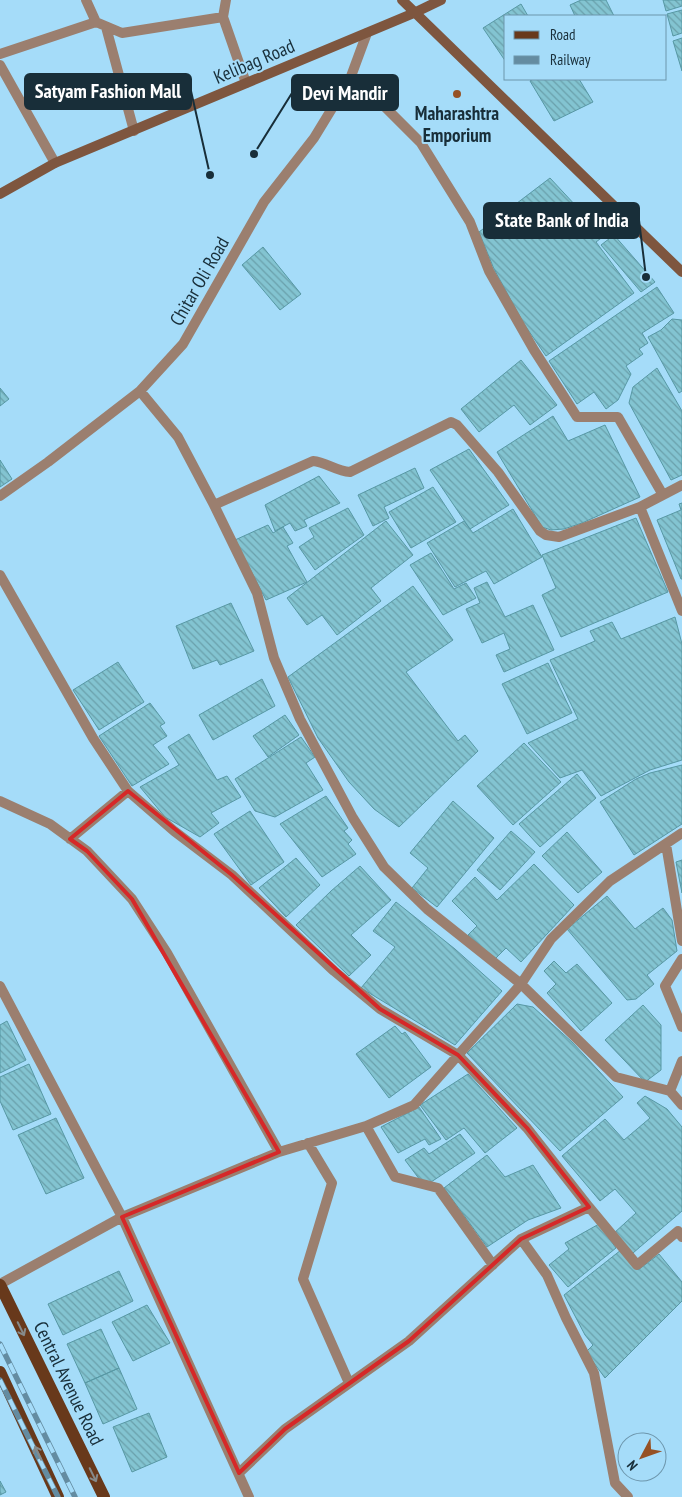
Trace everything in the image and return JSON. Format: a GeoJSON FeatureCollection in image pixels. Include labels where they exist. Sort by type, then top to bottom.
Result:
{"type":"FeatureCollection","features":[{"type":"Feature","properties":{"kind":"main road","name":"Central Avenue Road"},"geometry":{"type":"LineString","coordinates":[[0,1284],[104,1497]]}},
{"type":"Feature","properties":{"kind":"main road"},"geometry":{"type":"LineString","coordinates":[[0,1372],[58,1497]]}},
{"type":"Feature","properties":{"kind":"street"},"geometry":{"type":"LineString","coordinates":[[86,0],[96,22],[122,34],[223,17]]}},
{"type":"Feature","properties":{"kind":"street"},"geometry":{"type":"LineString","coordinates":[[226,0],[223,17],[246,84]]}},
{"type":"Feature","properties":{"kind":"street"},"geometry":{"type":"LineString","coordinates":[[402,0],[682,272]]}},
{"type":"Feature","properties":{"kind":"street","name":"Kelibag Road"},"geometry":{"type":"LineString","coordinates":[[0,194],[55,163],[367,33],[441,0]]}},
{"type":"Feature","properties":{"kind":"street"},"geometry":{"type":"LineString","coordinates":[[0,54],[96,22]]}},
{"type":"Feature","properties":{"kind":"street"},"geometry":{"type":"LineString","coordinates":[[106,27],[134,131]]}},
{"type":"Feature","properties":{"kind":"street","name":"Chitar Oli Road"},"geometry":{"type":"LineString","coordinates":[[0,496],[48,462],[140,391],[183,344],[264,202],[314,138],[350,78],[367,33]]}},
{"type":"Feature","properties":{"kind":"street"},"geometry":{"type":"LineString","coordinates":[[0,65],[55,163]]}},
{"type":"Feature","properties":{"kind":"street"},"geometry":{"type":"LineString","coordinates":[[350,78],[376,98],[421,143],[470,222],[489,271],[529,342],[577,417],[618,416],[663,495]]}},
{"type":"Feature","properties":{"kind":"street"},"geometry":{"type":"LineString","coordinates":[[140,391],[178,437],[214,505],[257,593],[274,658],[300,719],[353,818],[384,867],[427,909],[521,984],[616,1077],[670,1091],[682,1105]]}},
{"type":"Feature","properties":{"kind":"street"},"geometry":{"type":"LineString","coordinates":[[214,505],[313,461],[319,461],[336,470],[350,472],[451,422],[457,425],[498,472],[540,531],[546,535],[559,537],[640,507],[682,485]]}},
{"type":"Feature","properties":{"kind":"street"},"geometry":{"type":"LineString","coordinates":[[640,507],[650,536],[673,586],[682,611]]}},
{"type":"Feature","properties":{"kind":"street"},"geometry":{"type":"LineString","coordinates":[[0,575],[93,738],[128,791],[174,831],[232,876],[334,971],[380,1009],[458,1055],[527,1128],[637,1265],[681,1231]]}},
{"type":"Feature","properties":{"kind":"street"},"geometry":{"type":"LineString","coordinates":[[70,838],[128,791]]}},
{"type":"Feature","properties":{"kind":"street"},"geometry":{"type":"LineString","coordinates":[[0,801],[50,824],[70,838],[87,851],[132,899],[166,953],[279,1152]]}},
{"type":"Feature","properties":{"kind":"street"},"geometry":{"type":"LineString","coordinates":[[0,1284],[122,1217],[279,1152],[366,1126],[414,1104],[521,984],[552,938],[610,881],[682,834]]}},
{"type":"Feature","properties":{"kind":"street"},"geometry":{"type":"LineString","coordinates":[[666,844],[682,941]]}},
{"type":"Feature","properties":{"kind":"street"},"geometry":{"type":"LineString","coordinates":[[682,959],[665,986],[682,1027]]}},
{"type":"Feature","properties":{"kind":"street"},"geometry":{"type":"LineString","coordinates":[[0,986],[122,1217],[249,1497]]}},
{"type":"Feature","properties":{"kind":"street"},"geometry":{"type":"LineString","coordinates":[[670,1091],[682,1062]]}},
{"type":"Feature","properties":{"kind":"street"},"geometry":{"type":"LineString","coordinates":[[366,1126],[394,1177],[438,1188],[493,1265]]}},
{"type":"Feature","properties":{"kind":"street"},"geometry":{"type":"LineString","coordinates":[[308,1144],[332,1183],[302,1279],[349,1383]]}},
{"type":"Feature","properties":{"kind":"street"},"geometry":{"type":"LineString","coordinates":[[239,1473],[285,1429],[409,1341],[521,1240],[589,1207]]}},
{"type":"Feature","properties":{"kind":"street"},"geometry":{"type":"LineString","coordinates":[[521,1240],[547,1275],[594,1373],[615,1483],[628,1497]]}},
{"type":"Feature","properties":{"kind":"highlighted area"},"geometry":{"type":"Polygon","coordinates":[[[128,791],[232,875],[380,1009],[458,1055],[527,1128],[589,1207],[521,1239],[409,1341],[285,1429],[239,1473],[122,1217],[279,1152],[132,899],[87,851],[70,839],[128,791]]]}},
{"type":"Feature","properties":{"kind":"building"},"geometry":{"type":"Polygon","coordinates":[[[581,0],[606,0],[614,15],[575,15],[570,5],[581,0]]]}},
{"type":"Feature","properties":{"kind":"building"},"geometry":{"type":"Polygon","coordinates":[[[663,0],[682,0],[682,6],[666,11],[663,0]]]}},
{"type":"Feature","properties":{"kind":"building"},"geometry":{"type":"Polygon","coordinates":[[[521,4],[527,15],[504,15],[504,59],[483,28],[521,4]]]}},
{"type":"Feature","properties":{"kind":"building"},"geometry":{"type":"Polygon","coordinates":[[[682,10],[682,33],[673,36],[667,14],[682,10]]]}},
{"type":"Feature","properties":{"kind":"building"},"geometry":{"type":"Polygon","coordinates":[[[682,38],[682,71],[673,41],[682,38]]]}},
{"type":"Feature","properties":{"kind":"building"},"geometry":{"type":"Polygon","coordinates":[[[580,80],[593,102],[554,121],[530,81],[580,80]]]}},
{"type":"Feature","properties":{"kind":"building"},"geometry":{"type":"Polygon","coordinates":[[[550,178],[604,236],[596,242],[634,293],[546,356],[524,324],[494,269],[479,232],[550,178]]]}},
{"type":"Feature","properties":{"kind":"building"},"geometry":{"type":"Polygon","coordinates":[[[614,235],[655,282],[641,292],[601,245],[614,235]]]}},
{"type":"Feature","properties":{"kind":"building"},"geometry":{"type":"Polygon","coordinates":[[[263,247],[301,294],[280,310],[242,265],[263,247]]]}},
{"type":"Feature","properties":{"kind":"building"},"geometry":{"type":"Polygon","coordinates":[[[657,287],[674,313],[642,333],[648,343],[639,349],[643,354],[626,366],[631,374],[618,400],[606,409],[594,392],[577,404],[549,361],[657,287]]]}},
{"type":"Feature","properties":{"kind":"building"},"geometry":{"type":"Polygon","coordinates":[[[672,319],[682,320],[682,391],[679,393],[648,337],[661,330],[672,319]]]}},
{"type":"Feature","properties":{"kind":"building"},"geometry":{"type":"Polygon","coordinates":[[[521,360],[557,405],[530,425],[514,405],[479,432],[461,409],[521,360]]]}},
{"type":"Feature","properties":{"kind":"building"},"geometry":{"type":"Polygon","coordinates":[[[657,368],[682,411],[682,475],[671,480],[629,403],[633,387],[657,368]]]}},
{"type":"Feature","properties":{"kind":"building"},"geometry":{"type":"Polygon","coordinates":[[[0,388],[9,399],[0,406],[0,388]]]}},
{"type":"Feature","properties":{"kind":"building"},"geometry":{"type":"Polygon","coordinates":[[[553,416],[568,441],[605,425],[640,497],[564,529],[551,530],[542,527],[497,452],[553,416]]]}},
{"type":"Feature","properties":{"kind":"building"},"geometry":{"type":"Polygon","coordinates":[[[469,449],[509,505],[470,529],[430,470],[469,449]]]}},
{"type":"Feature","properties":{"kind":"building"},"geometry":{"type":"Polygon","coordinates":[[[0,460],[12,479],[0,487],[0,460]]]}},
{"type":"Feature","properties":{"kind":"building"},"geometry":{"type":"Polygon","coordinates":[[[415,468],[424,488],[384,507],[389,518],[373,526],[358,495],[415,468]]]}},
{"type":"Feature","properties":{"kind":"building"},"geometry":{"type":"Polygon","coordinates":[[[319,476],[340,503],[304,520],[307,526],[295,531],[290,523],[275,531],[265,505],[319,476]]]}},
{"type":"Feature","properties":{"kind":"building"},"geometry":{"type":"Polygon","coordinates":[[[433,487],[456,522],[411,548],[389,512],[433,487]]]}},
{"type":"Feature","properties":{"kind":"building"},"geometry":{"type":"Polygon","coordinates":[[[682,503],[681,579],[657,520],[681,510],[679,504],[682,503]]]}},
{"type":"Feature","properties":{"kind":"building"},"geometry":{"type":"Polygon","coordinates":[[[348,508],[364,535],[315,570],[299,547],[314,537],[309,528],[348,508]]]}},
{"type":"Feature","properties":{"kind":"building"},"geometry":{"type":"Polygon","coordinates":[[[513,509],[542,557],[494,584],[486,571],[455,587],[427,543],[464,521],[473,533],[513,509]]]}},
{"type":"Feature","properties":{"kind":"building"},"geometry":{"type":"Polygon","coordinates":[[[636,518],[668,592],[561,637],[542,595],[556,588],[542,555],[636,518]]]}},
{"type":"Feature","properties":{"kind":"building"},"geometry":{"type":"Polygon","coordinates":[[[386,521],[413,555],[371,588],[381,601],[337,635],[322,615],[307,625],[287,598],[386,521]]]}},
{"type":"Feature","properties":{"kind":"building"},"geometry":{"type":"Polygon","coordinates":[[[268,525],[273,533],[283,527],[293,543],[287,546],[307,582],[266,600],[235,540],[268,525]]]}},
{"type":"Feature","properties":{"kind":"building"},"geometry":{"type":"Polygon","coordinates":[[[431,553],[454,589],[466,583],[476,598],[443,615],[410,565],[431,553]]]}},
{"type":"Feature","properties":{"kind":"building"},"geometry":{"type":"Polygon","coordinates":[[[487,582],[505,617],[533,605],[554,650],[504,672],[496,655],[510,649],[504,633],[482,643],[466,609],[480,603],[474,588],[487,582]]]}},
{"type":"Feature","properties":{"kind":"building"},"geometry":{"type":"Polygon","coordinates":[[[413,586],[453,640],[406,672],[458,741],[465,735],[478,751],[399,827],[374,809],[349,782],[318,738],[288,677],[413,586]]]}},
{"type":"Feature","properties":{"kind":"building"},"geometry":{"type":"Polygon","coordinates":[[[231,603],[254,651],[220,665],[217,660],[193,669],[176,626],[231,603]]]}},
{"type":"Feature","properties":{"kind":"building"},"geometry":{"type":"Polygon","coordinates":[[[675,617],[682,644],[682,760],[650,770],[601,796],[582,770],[560,778],[528,743],[578,719],[550,660],[595,641],[590,631],[612,622],[621,639],[675,617]]]}},
{"type":"Feature","properties":{"kind":"building"},"geometry":{"type":"Polygon","coordinates":[[[118,662],[144,702],[99,730],[73,690],[118,662]]]}},
{"type":"Feature","properties":{"kind":"building"},"geometry":{"type":"Polygon","coordinates":[[[548,663],[572,713],[527,734],[502,684],[548,663]]]}},
{"type":"Feature","properties":{"kind":"building"},"geometry":{"type":"Polygon","coordinates":[[[262,679],[275,706],[213,740],[199,715],[262,679]]]}},
{"type":"Feature","properties":{"kind":"building"},"geometry":{"type":"Polygon","coordinates":[[[150,703],[165,723],[160,726],[167,736],[153,745],[169,764],[132,786],[99,736],[150,703]]]}},
{"type":"Feature","properties":{"kind":"building"},"geometry":{"type":"Polygon","coordinates":[[[285,715],[299,735],[268,757],[253,736],[285,715]]]}},
{"type":"Feature","properties":{"kind":"building"},"geometry":{"type":"Polygon","coordinates":[[[189,734],[217,780],[227,776],[241,797],[211,813],[219,823],[200,837],[165,817],[140,787],[179,765],[168,747],[189,734]]]}},
{"type":"Feature","properties":{"kind":"building"},"geometry":{"type":"Polygon","coordinates":[[[301,737],[315,757],[306,763],[323,790],[275,817],[255,811],[235,779],[301,737]]]}},
{"type":"Feature","properties":{"kind":"building"},"geometry":{"type":"Polygon","coordinates":[[[524,743],[561,782],[513,825],[477,786],[524,743]]]}},
{"type":"Feature","properties":{"kind":"building"},"geometry":{"type":"Polygon","coordinates":[[[682,765],[682,824],[634,855],[600,802],[636,779],[650,773],[682,765]]]}},
{"type":"Feature","properties":{"kind":"building"},"geometry":{"type":"Polygon","coordinates":[[[577,774],[596,798],[540,847],[519,824],[577,774]]]}},
{"type":"Feature","properties":{"kind":"building"},"geometry":{"type":"Polygon","coordinates":[[[326,796],[348,828],[344,831],[352,840],[348,844],[356,854],[322,877],[280,824],[326,796]]]}},
{"type":"Feature","properties":{"kind":"building"},"geometry":{"type":"Polygon","coordinates":[[[453,801],[494,838],[437,907],[412,888],[428,868],[410,853],[453,801]]]}},
{"type":"Feature","properties":{"kind":"building"},"geometry":{"type":"Polygon","coordinates":[[[250,811],[284,862],[251,885],[214,834],[250,811]]]}},
{"type":"Feature","properties":{"kind":"building"},"geometry":{"type":"Polygon","coordinates":[[[511,831],[535,852],[500,890],[477,870],[511,831]]]}},
{"type":"Feature","properties":{"kind":"building"},"geometry":{"type":"Polygon","coordinates":[[[567,832],[602,872],[578,893],[542,856],[567,832]]]}},
{"type":"Feature","properties":{"kind":"building"},"geometry":{"type":"Polygon","coordinates":[[[296,858],[320,885],[286,917],[259,888],[296,858]]]}},
{"type":"Feature","properties":{"kind":"building"},"geometry":{"type":"Polygon","coordinates":[[[682,860],[682,893],[676,862],[682,860]]]}},
{"type":"Feature","properties":{"kind":"building"},"geometry":{"type":"Polygon","coordinates":[[[534,864],[574,905],[521,962],[506,948],[495,959],[468,935],[477,926],[452,901],[475,877],[497,900],[534,864]]]}},
{"type":"Feature","properties":{"kind":"building"},"geometry":{"type":"Polygon","coordinates":[[[360,866],[391,900],[351,935],[371,955],[349,976],[296,925],[360,866]]]}},
{"type":"Feature","properties":{"kind":"building"},"geometry":{"type":"Polygon","coordinates":[[[607,896],[635,929],[663,908],[672,920],[677,951],[647,975],[654,984],[636,999],[627,1000],[567,929],[607,896]]]}},
{"type":"Feature","properties":{"kind":"building"},"geometry":{"type":"Polygon","coordinates":[[[396,902],[455,949],[502,991],[455,1045],[361,988],[395,947],[373,931],[396,902]]]}},
{"type":"Feature","properties":{"kind":"building"},"geometry":{"type":"Polygon","coordinates":[[[554,961],[566,973],[577,964],[612,1003],[581,1031],[547,993],[556,984],[544,971],[554,961]]]}},
{"type":"Feature","properties":{"kind":"building"},"geometry":{"type":"Polygon","coordinates":[[[517,1004],[533,1007],[572,1042],[623,1097],[560,1151],[467,1053],[517,1004]]]}},
{"type":"Feature","properties":{"kind":"building"},"geometry":{"type":"Polygon","coordinates":[[[643,1005],[661,1025],[661,1070],[645,1082],[605,1040],[643,1005]]]}},
{"type":"Feature","properties":{"kind":"building"},"geometry":{"type":"Polygon","coordinates":[[[7,1021],[26,1060],[0,1073],[0,1025],[7,1021]]]}},
{"type":"Feature","properties":{"kind":"building"},"geometry":{"type":"Polygon","coordinates":[[[395,1026],[402,1034],[405,1032],[431,1067],[389,1098],[356,1054],[395,1026]]]}},
{"type":"Feature","properties":{"kind":"building"},"geometry":{"type":"Polygon","coordinates":[[[29,1064],[51,1114],[13,1130],[0,1101],[0,1077],[29,1064]]]}},
{"type":"Feature","properties":{"kind":"building"},"geometry":{"type":"Polygon","coordinates":[[[468,1074],[517,1128],[485,1153],[464,1128],[446,1140],[420,1105],[468,1074]]]}},
{"type":"Feature","properties":{"kind":"building"},"geometry":{"type":"Polygon","coordinates":[[[645,1096],[667,1109],[682,1127],[682,1211],[633,1253],[614,1233],[636,1213],[615,1189],[600,1201],[562,1156],[605,1119],[624,1140],[650,1118],[637,1103],[645,1096]]]}},
{"type":"Feature","properties":{"kind":"building"},"geometry":{"type":"Polygon","coordinates":[[[419,1107],[441,1139],[429,1145],[425,1139],[398,1153],[381,1127],[419,1107]]]}},
{"type":"Feature","properties":{"kind":"building"},"geometry":{"type":"Polygon","coordinates":[[[56,1118],[84,1178],[46,1194],[18,1135],[56,1118]]]}},
{"type":"Feature","properties":{"kind":"building"},"geometry":{"type":"Polygon","coordinates":[[[460,1134],[475,1153],[431,1182],[420,1180],[405,1160],[424,1148],[429,1154],[460,1134]]]}},
{"type":"Feature","properties":{"kind":"building"},"geometry":{"type":"Polygon","coordinates":[[[487,1155],[505,1177],[533,1165],[561,1208],[528,1220],[487,1247],[444,1188],[487,1155]]]}},
{"type":"Feature","properties":{"kind":"building"},"geometry":{"type":"Polygon","coordinates":[[[599,1224],[616,1248],[568,1287],[549,1265],[569,1249],[565,1243],[599,1224]]]}},
{"type":"Feature","properties":{"kind":"building"},"geometry":{"type":"Polygon","coordinates":[[[621,1250],[638,1270],[659,1254],[682,1282],[682,1301],[605,1378],[586,1352],[593,1345],[585,1335],[564,1295],[621,1250]]]}},
{"type":"Feature","properties":{"kind":"building"},"geometry":{"type":"Polygon","coordinates":[[[119,1271],[133,1301],[63,1335],[48,1304],[119,1271]]]}},
{"type":"Feature","properties":{"kind":"building"},"geometry":{"type":"Polygon","coordinates":[[[147,1305],[170,1343],[133,1361],[112,1322],[147,1305]]]}},
{"type":"Feature","properties":{"kind":"building"},"geometry":{"type":"Polygon","coordinates":[[[101,1329],[119,1368],[85,1383],[67,1344],[101,1329]]]}},
{"type":"Feature","properties":{"kind":"building"},"geometry":{"type":"Polygon","coordinates":[[[119,1368],[137,1409],[103,1424],[85,1383],[119,1368]]]}},
{"type":"Feature","properties":{"kind":"building"},"geometry":{"type":"Polygon","coordinates":[[[149,1413],[167,1457],[132,1472],[113,1427],[149,1413]]]}},
{"type":"Feature","properties":{"kind":"building"},"geometry":{"type":"Polygon","coordinates":[[[0,1481],[6,1492],[0,1495],[0,1481]]]}},
{"type":"Feature","properties":{"kind":"railway"},"geometry":{"type":"LineString","coordinates":[[0,1344],[75,1497]]}},
{"type":"Feature","properties":{"kind":"railway"},"geometry":{"type":"LineString","coordinates":[[0,1380],[58,1497]]}},
{"type":"Feature","properties":{"kind":"place","name":"Maharashtra Emporium"},"geometry":{"type":"Point","coordinates":[457,94]}},
{"type":"Feature","properties":{"kind":"place","name":"Devi Mandir"},"geometry":{"type":"Point","coordinates":[254,154]}},
{"type":"Feature","properties":{"kind":"place","name":"Satyam Fashion Mall"},"geometry":{"type":"Point","coordinates":[210,175]}},
{"type":"Feature","properties":{"kind":"place","name":"State Bank of India"},"geometry":{"type":"Point","coordinates":[646,277]}}]}
